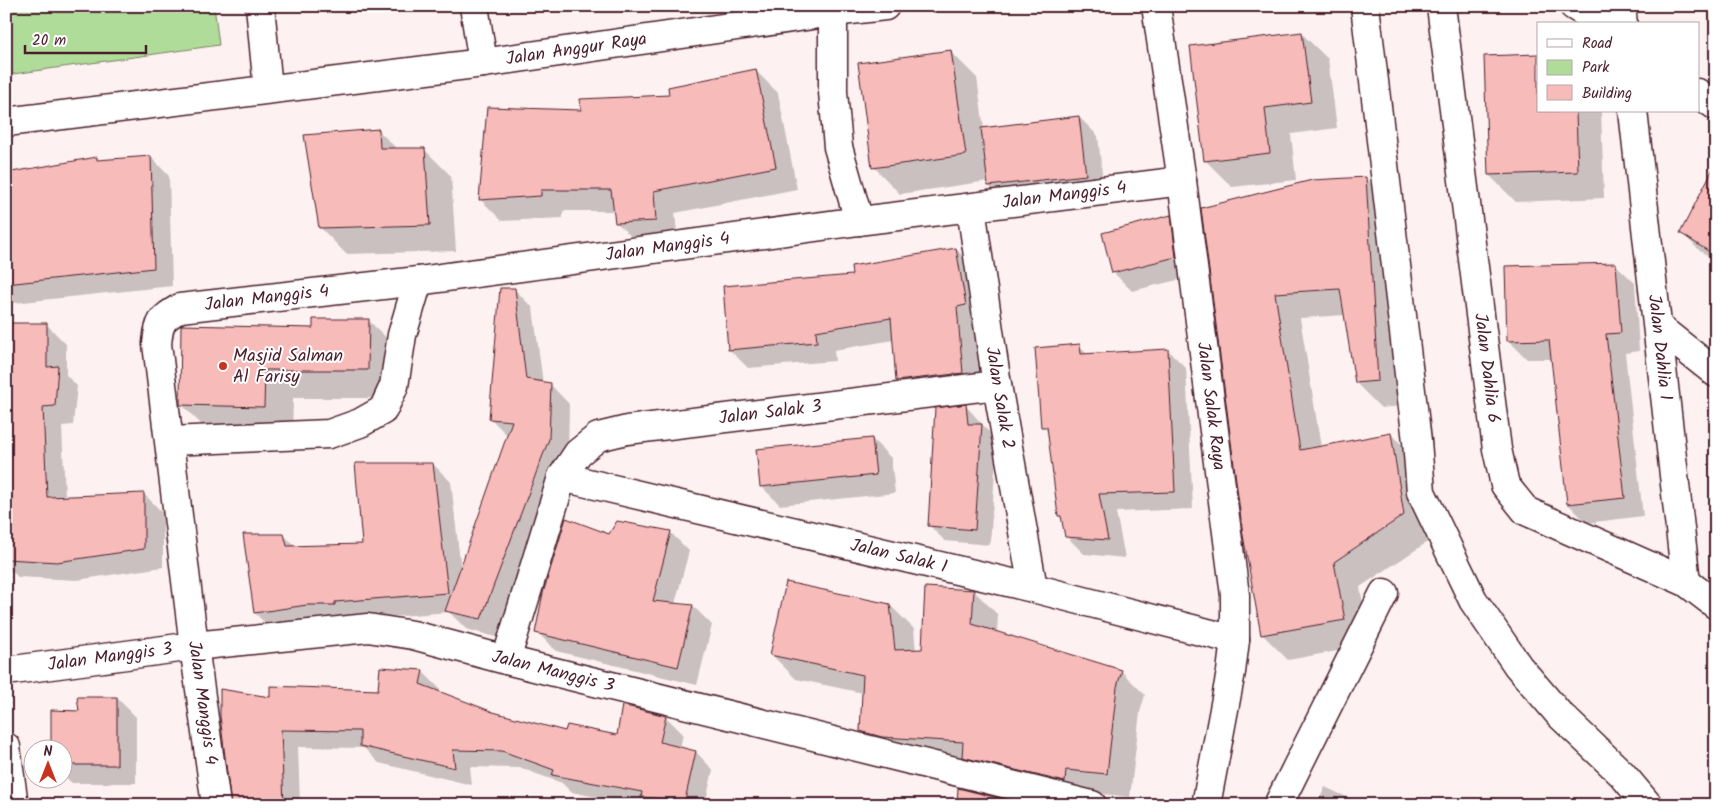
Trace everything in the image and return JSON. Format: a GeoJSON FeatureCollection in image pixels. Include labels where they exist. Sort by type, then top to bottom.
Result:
{"type":"FeatureCollection","features":[{"type":"Feature","properties":{"kind":"street"},"geometry":{"type":"LineString","coordinates":[[260,6],[268,89]]}},
{"type":"Feature","properties":{"kind":"street"},"geometry":{"type":"LineString","coordinates":[[474,6],[483,63]]}},
{"type":"Feature","properties":{"kind":"street","name":"Jalan Anggur Raya"},"geometry":{"type":"LineString","coordinates":[[6,122],[483,63],[885,6]]}},
{"type":"Feature","properties":{"kind":"street","name":"Jalan Salak Raya"},"geometry":{"type":"LineString","coordinates":[[1156,6],[1182,181],[1235,595],[1235,640],[1225,708],[1206,805]]}},
{"type":"Feature","properties":{"kind":"street"},"geometry":{"type":"LineString","coordinates":[[1365,6],[1417,441],[1421,492],[1473,600],[1518,666],[1559,714],[1622,774],[1648,805]]}},
{"type":"Feature","properties":{"kind":"street","name":"Jalan Dahlia 6"},"geometry":{"type":"LineString","coordinates":[[1441,6],[1497,448],[1505,485],[1526,511],[1686,582],[1716,605]]}},
{"type":"Feature","properties":{"kind":"street"},"geometry":{"type":"LineString","coordinates":[[1574,6],[1601,22]]}},
{"type":"Feature","properties":{"kind":"street"},"geometry":{"type":"LineString","coordinates":[[1621,6],[1623,22]]}},
{"type":"Feature","properties":{"kind":"street"},"geometry":{"type":"LineString","coordinates":[[833,12],[833,92],[838,146],[859,221]]}},
{"type":"Feature","properties":{"kind":"street"},"geometry":{"type":"LineString","coordinates":[[1700,94],[1716,106]]}},
{"type":"Feature","properties":{"kind":"street","name":"Jalan Dahlia 1"},"geometry":{"type":"LineString","coordinates":[[1633,112],[1686,582]]}},
{"type":"Feature","properties":{"kind":"street","name":"Jalan Manggis 4"},"geometry":{"type":"LineString","coordinates":[[216,805],[194,646],[157,344],[159,326],[165,317],[180,308],[418,281],[859,221],[1182,181]]}},
{"type":"Feature","properties":{"kind":"street","name":"Jalan Salak 2"},"geometry":{"type":"LineString","coordinates":[[971,208],[996,385],[1033,588]]}},
{"type":"Feature","properties":{"kind":"street"},"geometry":{"type":"LineString","coordinates":[[170,441],[329,434],[360,423],[383,410],[394,386],[402,335],[418,281]]}},
{"type":"Feature","properties":{"kind":"street"},"geometry":{"type":"LineString","coordinates":[[1658,327],[1716,373]]}},
{"type":"Feature","properties":{"kind":"street","name":"Jalan Salak 3"},"geometry":{"type":"LineString","coordinates":[[506,660],[562,477],[578,452],[598,437],[627,430],[996,385]]}},
{"type":"Feature","properties":{"kind":"street","name":"Jalan Salak 1"},"geometry":{"type":"LineString","coordinates":[[562,477],[1033,588],[1235,640]]}},
{"type":"Feature","properties":{"kind":"street"},"geometry":{"type":"LineString","coordinates":[[1278,805],[1384,593]]}},
{"type":"Feature","properties":{"kind":"street","name":"Jalan Manggis 3"},"geometry":{"type":"LineString","coordinates":[[6,671],[194,646],[368,628],[413,635],[506,660],[1092,805]]}},
{"type":"Feature","properties":{"kind":"street"},"geometry":{"type":"LineString","coordinates":[[6,747],[14,805]]}},
{"type":"Feature","properties":{"kind":"green space"},"geometry":{"type":"Polygon","coordinates":[[[6,6],[214,6],[219,45],[6,75],[6,6]]]}},
{"type":"Feature","properties":{"kind":"building"},"geometry":{"type":"Polygon","coordinates":[[[1302,32],[1311,102],[1265,108],[1270,153],[1204,161],[1190,46],[1302,32]]]}},
{"type":"Feature","properties":{"kind":"building"},"geometry":{"type":"Polygon","coordinates":[[[951,50],[966,155],[872,168],[858,63],[951,50]]]}},
{"type":"Feature","properties":{"kind":"building"},"geometry":{"type":"Polygon","coordinates":[[[1537,54],[1537,112],[1576,112],[1578,172],[1488,175],[1484,56],[1537,54]]]}},
{"type":"Feature","properties":{"kind":"building"},"geometry":{"type":"Polygon","coordinates":[[[756,69],[776,167],[654,191],[656,221],[615,223],[611,190],[541,190],[541,196],[479,200],[487,107],[581,110],[580,99],[669,95],[668,87],[756,69]]]}},
{"type":"Feature","properties":{"kind":"building"},"geometry":{"type":"Polygon","coordinates":[[[1079,116],[1086,175],[988,186],[981,128],[1079,116]]]}},
{"type":"Feature","properties":{"kind":"building"},"geometry":{"type":"Polygon","coordinates":[[[379,129],[380,148],[425,148],[430,225],[319,228],[304,135],[379,129]]]}},
{"type":"Feature","properties":{"kind":"building"},"geometry":{"type":"Polygon","coordinates":[[[151,156],[154,268],[6,284],[6,173],[97,157],[97,160],[151,156]]]}},
{"type":"Feature","properties":{"kind":"building"},"geometry":{"type":"Polygon","coordinates":[[[1716,163],[1716,256],[1680,233],[1716,163]]]}},
{"type":"Feature","properties":{"kind":"building"},"geometry":{"type":"Polygon","coordinates":[[[1366,177],[1378,381],[1355,383],[1340,289],[1275,293],[1300,450],[1391,433],[1404,515],[1334,562],[1345,620],[1261,635],[1243,535],[1201,208],[1312,180],[1366,177]]]}},
{"type":"Feature","properties":{"kind":"building"},"geometry":{"type":"Polygon","coordinates":[[[1171,215],[1176,257],[1112,273],[1102,233],[1171,215]]]}},
{"type":"Feature","properties":{"kind":"building"},"geometry":{"type":"Polygon","coordinates":[[[956,248],[966,305],[957,307],[963,373],[896,381],[891,318],[816,331],[817,342],[728,350],[723,286],[852,275],[851,266],[956,248]]]}},
{"type":"Feature","properties":{"kind":"building"},"geometry":{"type":"Polygon","coordinates":[[[1616,263],[1621,333],[1606,334],[1625,498],[1567,504],[1549,340],[1507,341],[1505,266],[1616,263]]]}},
{"type":"Feature","properties":{"kind":"building"},"geometry":{"type":"Polygon","coordinates":[[[500,288],[515,288],[526,379],[551,383],[549,439],[481,619],[445,611],[512,421],[489,419],[500,288]]]}},
{"type":"Feature","properties":{"kind":"building"},"geometry":{"type":"Polygon","coordinates":[[[313,319],[369,319],[368,370],[265,370],[264,407],[180,405],[181,325],[313,328],[313,319]]]}},
{"type":"Feature","properties":{"kind":"building"},"geometry":{"type":"Polygon","coordinates":[[[6,323],[47,323],[47,367],[58,366],[55,406],[43,407],[47,497],[144,493],[144,549],[57,562],[6,559],[6,323]]]}},
{"type":"Feature","properties":{"kind":"building"},"geometry":{"type":"Polygon","coordinates":[[[1080,344],[1081,354],[1168,349],[1175,492],[1099,494],[1108,540],[1065,537],[1061,516],[1058,516],[1047,427],[1041,427],[1035,348],[1080,344]]]}},
{"type":"Feature","properties":{"kind":"building"},"geometry":{"type":"Polygon","coordinates":[[[966,404],[968,424],[982,424],[975,530],[928,526],[935,408],[966,404]]]}},
{"type":"Feature","properties":{"kind":"building"},"geometry":{"type":"Polygon","coordinates":[[[872,438],[876,475],[760,487],[756,449],[872,438]]]}},
{"type":"Feature","properties":{"kind":"building"},"geometry":{"type":"Polygon","coordinates":[[[355,463],[433,463],[448,593],[335,602],[335,605],[307,605],[254,613],[243,534],[284,534],[287,546],[362,544],[355,463]]]}},
{"type":"Feature","properties":{"kind":"building"},"geometry":{"type":"Polygon","coordinates":[[[566,518],[609,534],[617,521],[671,531],[653,601],[693,605],[678,667],[535,633],[543,593],[566,518]]]}},
{"type":"Feature","properties":{"kind":"building"},"geometry":{"type":"Polygon","coordinates":[[[786,582],[890,604],[895,650],[922,649],[925,587],[974,590],[972,624],[1122,670],[1117,687],[1107,774],[1066,770],[1065,782],[962,757],[963,742],[882,737],[860,731],[863,675],[770,655],[786,582]]]}},
{"type":"Feature","properties":{"kind":"building"},"geometry":{"type":"Polygon","coordinates":[[[380,667],[423,670],[420,684],[493,712],[565,731],[567,725],[617,735],[622,705],[666,716],[660,742],[696,751],[685,800],[641,797],[642,792],[552,775],[554,770],[502,751],[453,750],[455,768],[360,746],[360,731],[281,730],[284,805],[231,805],[220,716],[220,689],[270,697],[270,686],[378,690],[380,667]]]}},
{"type":"Feature","properties":{"kind":"building"},"geometry":{"type":"Polygon","coordinates":[[[77,697],[117,697],[117,765],[72,765],[72,738],[51,738],[51,710],[79,711],[77,697]]]}},
{"type":"Feature","properties":{"kind":"building"},"geometry":{"type":"Polygon","coordinates":[[[958,788],[1026,805],[957,805],[958,788]]]}},
{"type":"Feature","properties":{"kind":"place","name":"Masjid Salman Al Farisy"},"geometry":{"type":"Point","coordinates":[223,366]}}]}
